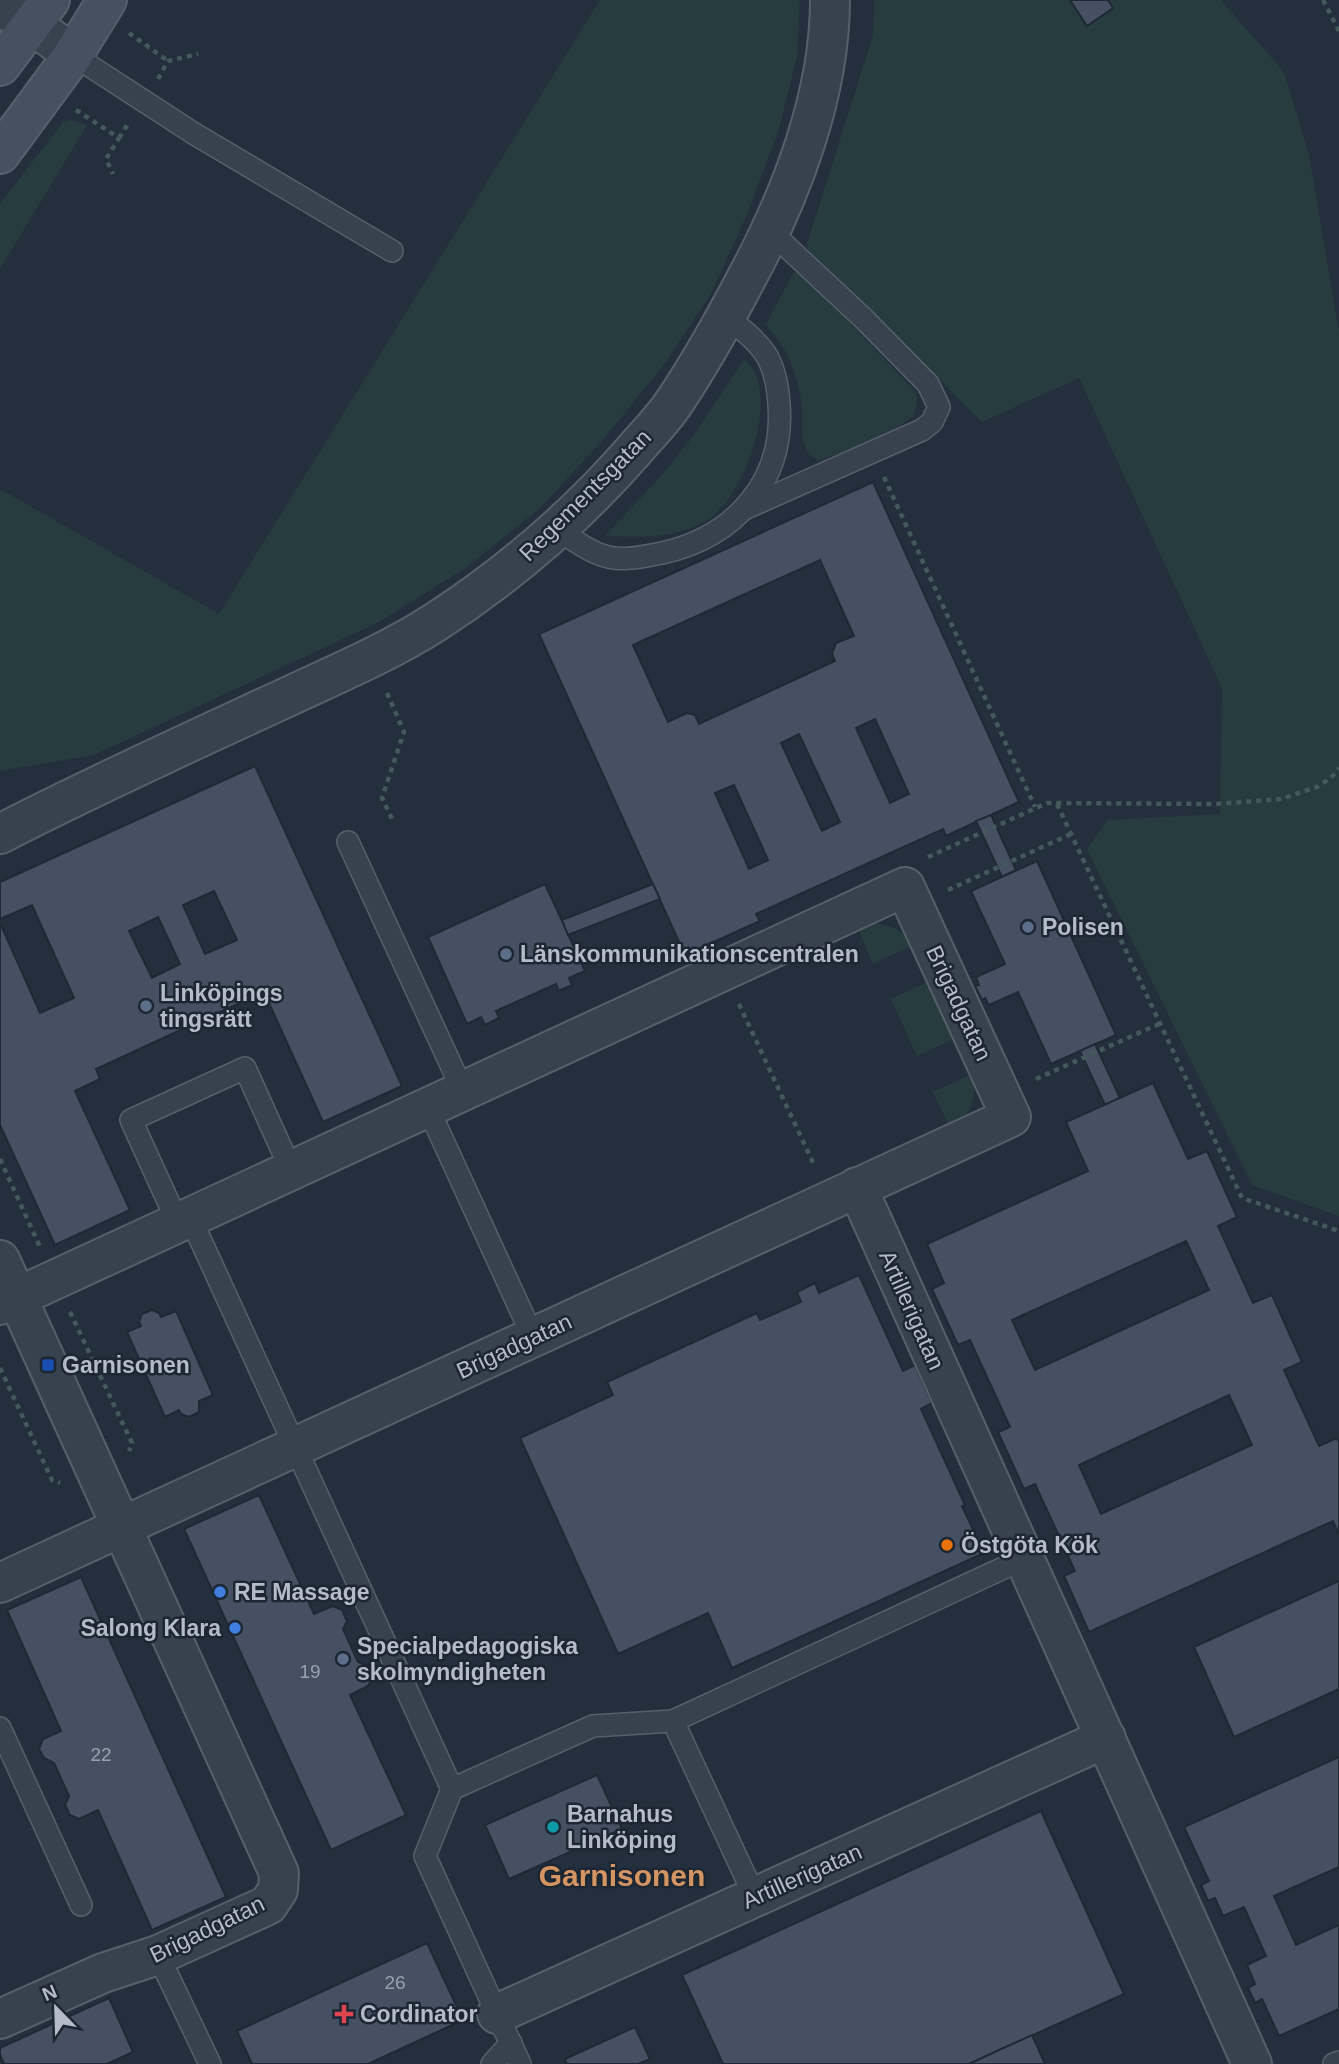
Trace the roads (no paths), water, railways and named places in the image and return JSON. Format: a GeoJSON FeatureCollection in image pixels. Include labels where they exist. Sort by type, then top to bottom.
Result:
{"type":"FeatureCollection","features":[{"type":"Feature","properties":{"kind":"street"},"geometry":{"type":"LineString","coordinates":[[0,153],[73,55],[107,0]]}},
{"type":"Feature","properties":{"kind":"street","name":"Regementsgatan"},"geometry":{"type":"LineString","coordinates":[[0,834],[378,654],[433,624],[500,577],[557,529],[617,470],[672,406],[726,317],[771,232],[821,90],[830,34],[830,0]]}},
{"type":"Feature","properties":{"kind":"street"},"geometry":{"type":"LineString","coordinates":[[0,66],[26,8],[73,55]]}},
{"type":"Feature","properties":{"kind":"street","name":"Regementsgatan"},"geometry":{"type":"LineString","coordinates":[[0,810],[65,801]]}},
{"type":"Feature","properties":{"kind":"street","name":"Brigadgatan"},"geometry":{"type":"LineString","coordinates":[[0,1583],[1011,1117],[909,896],[724,971],[463,1091]]}},
{"type":"Feature","properties":{"kind":"street"},"geometry":{"type":"LineString","coordinates":[[9,1301],[463,1091]]}},
{"type":"Feature","properties":{"kind":"street","name":"Artillerigatan"},"geometry":{"type":"LineString","coordinates":[[844,1194],[1023,1559],[1107,1738],[1252,2064]]}},
{"type":"Feature","properties":{"kind":"street","name":"Brigadgatan"},"geometry":{"type":"LineString","coordinates":[[0,1260],[9,1301],[121,1528],[279,1873],[278,1890],[268,1905],[158,1955],[103,1973],[0,2019]]}},
{"type":"Feature","properties":{"kind":"street","name":"Artillerigatan"},"geometry":{"type":"LineString","coordinates":[[504,2028],[755,1897],[1107,1738]]}},
{"type":"Feature","properties":{"kind":"lane"},"geometry":{"type":"LineString","coordinates":[[73,55],[183,127],[391,251]]}},
{"type":"Feature","properties":{"kind":"lane"},"geometry":{"type":"LineString","coordinates":[[744,509],[922,430],[932,422],[939,407],[928,384],[864,319],[771,232]]}},
{"type":"Feature","properties":{"kind":"lane"},"geometry":{"type":"LineString","coordinates":[[557,529],[583,546],[612,558],[636,558],[676,550],[713,534],[744,509],[764,484],[778,448],[778,387],[766,356],[750,335],[726,317]]}},
{"type":"Feature","properties":{"kind":"lane"},"geometry":{"type":"LineString","coordinates":[[348,842],[463,1091]]}},
{"type":"Feature","properties":{"kind":"lane"},"geometry":{"type":"LineString","coordinates":[[292,1170],[246,1068],[131,1120],[184,1220],[294,1447],[452,1789]]}},
{"type":"Feature","properties":{"kind":"lane"},"geometry":{"type":"LineString","coordinates":[[428,1108],[533,1337]]}},
{"type":"Feature","properties":{"kind":"lane"},"geometry":{"type":"LineString","coordinates":[[520,2064],[425,1856],[452,1789],[593,1726],[673,1721],[1023,1559]]}},
{"type":"Feature","properties":{"kind":"lane"},"geometry":{"type":"LineString","coordinates":[[673,1721],[755,1897]]}},
{"type":"Feature","properties":{"kind":"lane"},"geometry":{"type":"LineString","coordinates":[[0,1728],[81,1905]]}},
{"type":"Feature","properties":{"kind":"lane"},"geometry":{"type":"LineString","coordinates":[[158,1955],[210,2064]]}},
{"type":"Feature","properties":{"kind":"lane"},"geometry":{"type":"LineString","coordinates":[[492,2064],[504,2028]]}},
{"type":"Feature","properties":{"kind":"place","name":"Polisen"},"geometry":{"type":"Point","coordinates":[1028,927]}},
{"type":"Feature","properties":{"kind":"place","name":"Länskommunikationscentralen"},"geometry":{"type":"Point","coordinates":[506,954]}},
{"type":"Feature","properties":{"kind":"place","name":"Linköpings tingsrätt"},"geometry":{"type":"Point","coordinates":[146,1006]}},
{"type":"Feature","properties":{"kind":"place","name":"Garnisonen"},"geometry":{"type":"Point","coordinates":[48,1365]}},
{"type":"Feature","properties":{"kind":"place","name":"Östgöta Kök"},"geometry":{"type":"Point","coordinates":[947,1545]}},
{"type":"Feature","properties":{"kind":"place","name":"RE Massage"},"geometry":{"type":"Point","coordinates":[220,1592]}},
{"type":"Feature","properties":{"kind":"place","name":"Salong Klara"},"geometry":{"type":"Point","coordinates":[235,1628]}},
{"type":"Feature","properties":{"kind":"place","name":"Specialpedagogiska skolmyndigheten"},"geometry":{"type":"Point","coordinates":[343,1659]}},
{"type":"Feature","properties":{"kind":"place","name":"Barnahus Linköping"},"geometry":{"type":"Point","coordinates":[553,1827]}},
{"type":"Feature","properties":{"kind":"place","name":"Cordinator"},"geometry":{"type":"Point","coordinates":[344,2014]}},
{"type":"Feature","properties":{"kind":"district","name":"Garnisonen"},"geometry":{"type":"Point","coordinates":[622,1875]}}]}
